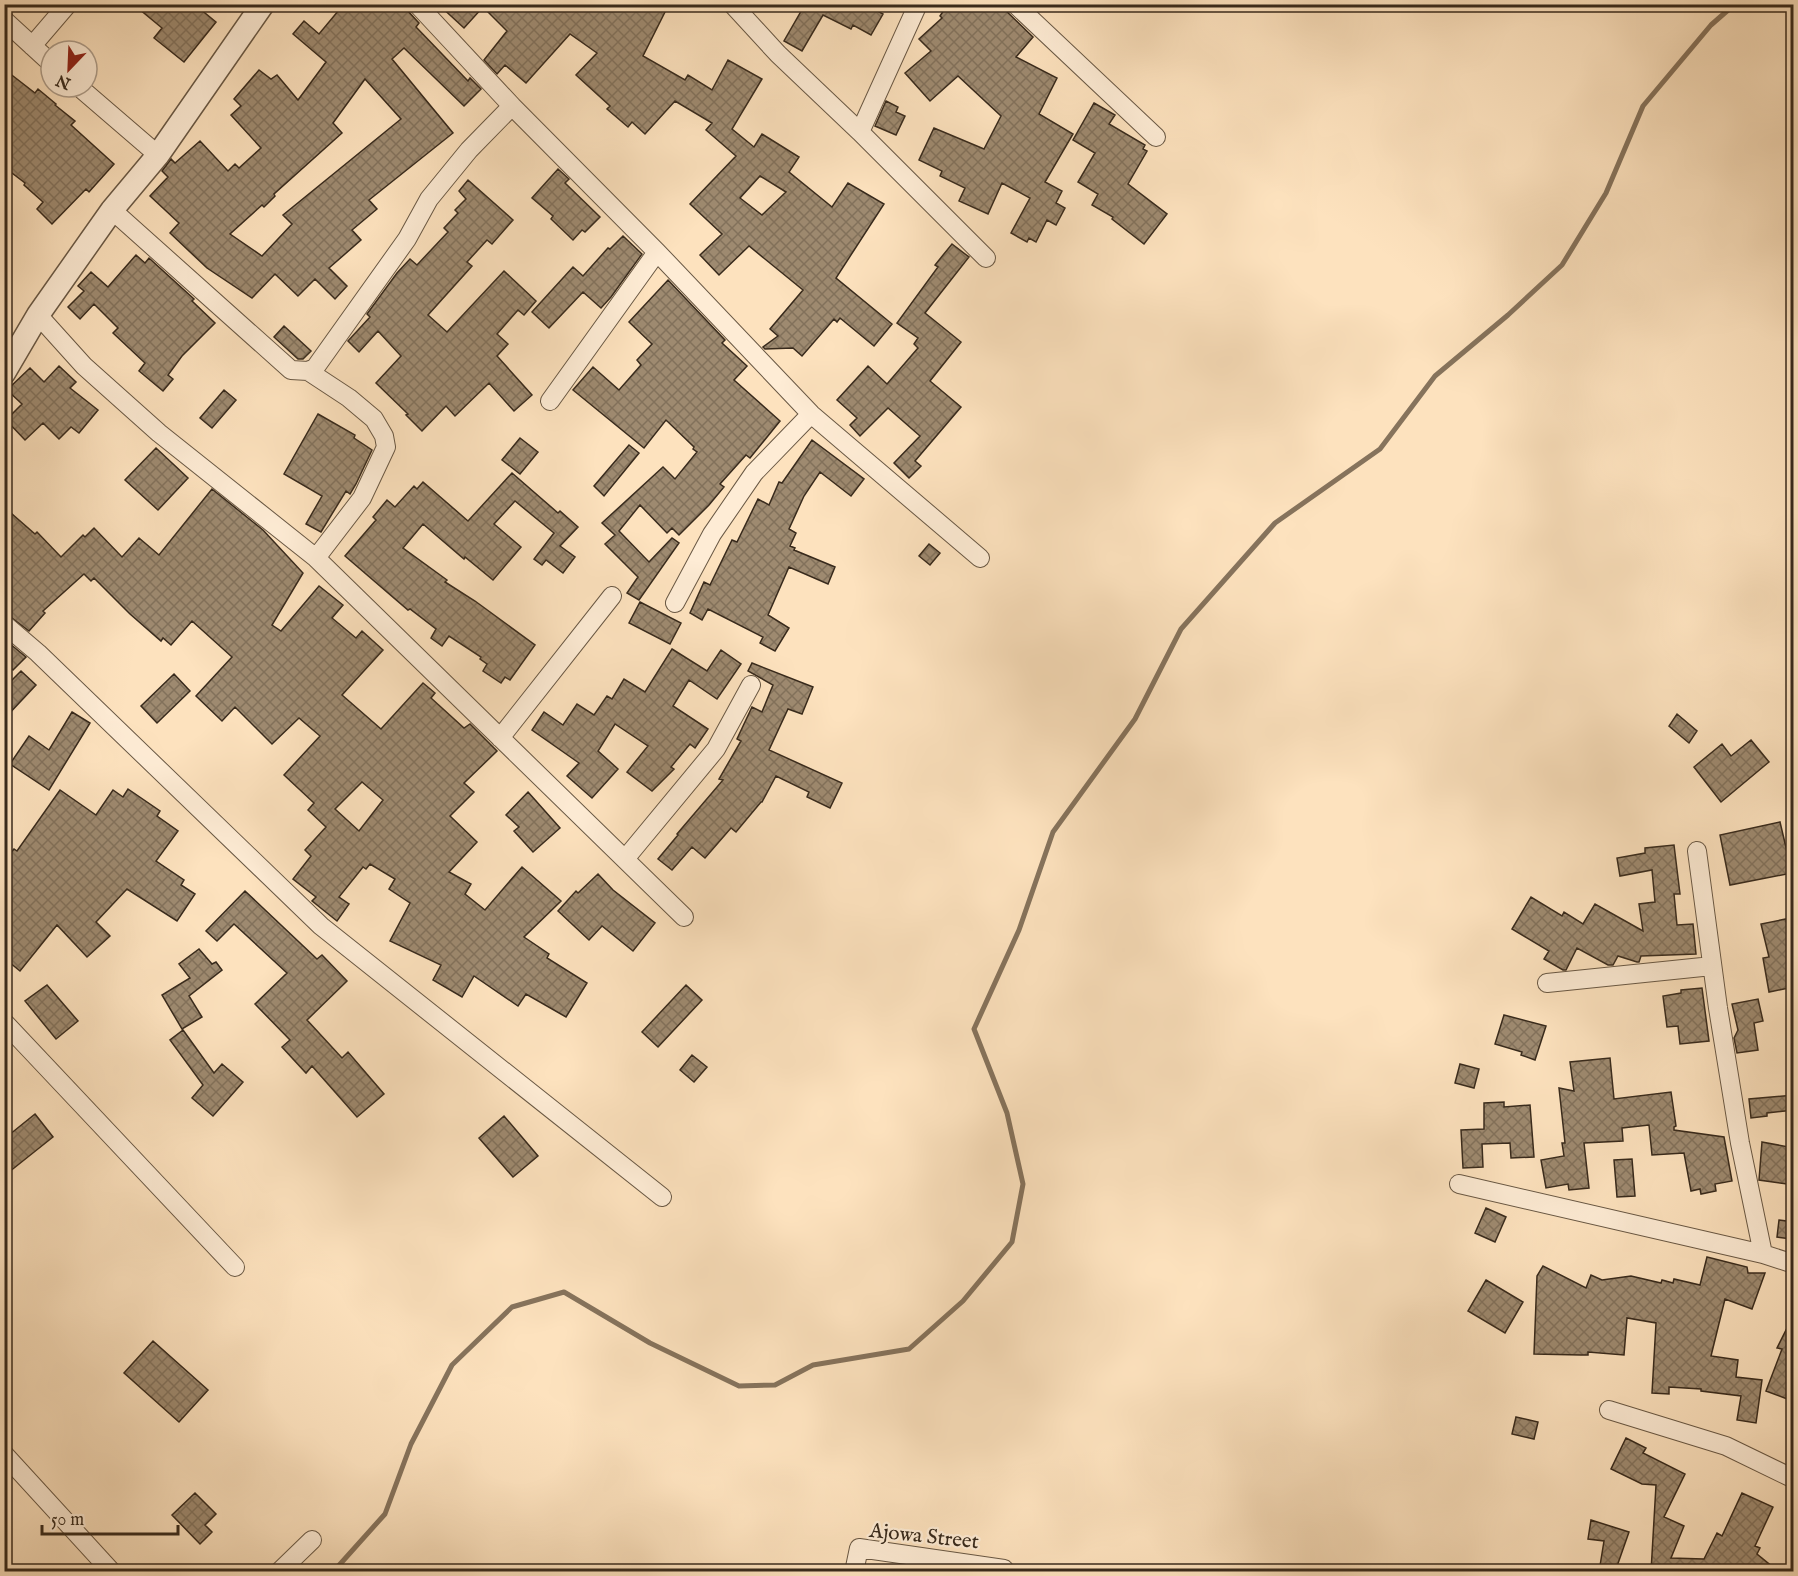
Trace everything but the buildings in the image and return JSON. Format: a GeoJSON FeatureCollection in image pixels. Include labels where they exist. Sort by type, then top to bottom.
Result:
{"type":"FeatureCollection","features":[{"type":"Feature","properties":{"kind":"street"},"geometry":{"type":"LineString","coordinates":[[32,46],[68,4]]}},
{"type":"Feature","properties":{"kind":"street"},"geometry":{"type":"LineString","coordinates":[[4,372],[38,315],[112,210],[158,155],[263,4]]}},
{"type":"Feature","properties":{"kind":"street"},"geometry":{"type":"LineString","coordinates":[[417,4],[512,106],[657,252],[810,414],[980,558]]}},
{"type":"Feature","properties":{"kind":"street"},"geometry":{"type":"LineString","coordinates":[[732,4],[778,54],[986,258]]}},
{"type":"Feature","properties":{"kind":"street"},"geometry":{"type":"LineString","coordinates":[[860,132],[918,4]]}},
{"type":"Feature","properties":{"kind":"street"},"geometry":{"type":"LineString","coordinates":[[1014,4],[1156,137]]}},
{"type":"Feature","properties":{"kind":"street"},"geometry":{"type":"LineString","coordinates":[[4,20],[39,52]]}},
{"type":"Feature","properties":{"kind":"street"},"geometry":{"type":"LineString","coordinates":[[93,99],[158,155]]}},
{"type":"Feature","properties":{"kind":"street"},"geometry":{"type":"LineString","coordinates":[[112,210],[291,370],[308,371],[315,368],[407,239],[429,199],[470,150],[512,106]]}},
{"type":"Feature","properties":{"kind":"street"},"geometry":{"type":"LineString","coordinates":[[549,401],[657,252]]}},
{"type":"Feature","properties":{"kind":"street"},"geometry":{"type":"LineString","coordinates":[[38,315],[84,366],[159,433],[316,558],[684,917]]}},
{"type":"Feature","properties":{"kind":"street"},"geometry":{"type":"LineString","coordinates":[[308,371],[374,418],[384,436],[386,447],[362,498],[316,558]]}},
{"type":"Feature","properties":{"kind":"street"},"geometry":{"type":"LineString","coordinates":[[675,603],[712,534],[754,473],[810,414]]}},
{"type":"Feature","properties":{"kind":"street"},"geometry":{"type":"LineString","coordinates":[[500,738],[612,596]]}},
{"type":"Feature","properties":{"kind":"street"},"geometry":{"type":"LineString","coordinates":[[4,624],[38,653],[321,926],[662,1197]]}},
{"type":"Feature","properties":{"kind":"street"},"geometry":{"type":"LineString","coordinates":[[625,859],[716,749],[751,685]]}},
{"type":"Feature","properties":{"kind":"street"},"geometry":{"type":"LineString","coordinates":[[1696,851],[1740,1143],[1763,1254]]}},
{"type":"Feature","properties":{"kind":"street"},"geometry":{"type":"LineString","coordinates":[[1547,983],[1712,966]]}},
{"type":"Feature","properties":{"kind":"street"},"geometry":{"type":"LineString","coordinates":[[4,1022],[235,1267]]}},
{"type":"Feature","properties":{"kind":"street"},"geometry":{"type":"LineString","coordinates":[[1459,1184],[1763,1254],[1794,1264]]}},
{"type":"Feature","properties":{"kind":"street"},"geometry":{"type":"LineString","coordinates":[[1609,1410],[1726,1446],[1794,1479]]}},
{"type":"Feature","properties":{"kind":"street"},"geometry":{"type":"LineString","coordinates":[[4,1454],[112,1572]]}},
{"type":"Feature","properties":{"kind":"street"},"geometry":{"type":"LineString","coordinates":[[279,1572],[312,1540]]}},
{"type":"Feature","properties":{"kind":"street","name":"Ajowa Street"},"geometry":{"type":"LineString","coordinates":[[854,1572],[859,1548],[1004,1569]]}},
{"type":"Feature","properties":{"kind":"waterway"},"geometry":{"type":"LineString","coordinates":[[333,1572],[385,1514],[411,1444],[452,1365],[512,1307],[564,1292],[650,1343],[739,1386],[775,1385],[813,1365],[909,1349],[963,1301],[1012,1242],[1023,1184],[1007,1113],[974,1029],[1019,930],[1053,832],[1135,719],[1181,629],[1275,523],[1380,449],[1435,376],[1508,315],[1562,265],[1606,193],[1643,106],[1711,25],[1735,4]]}}]}
